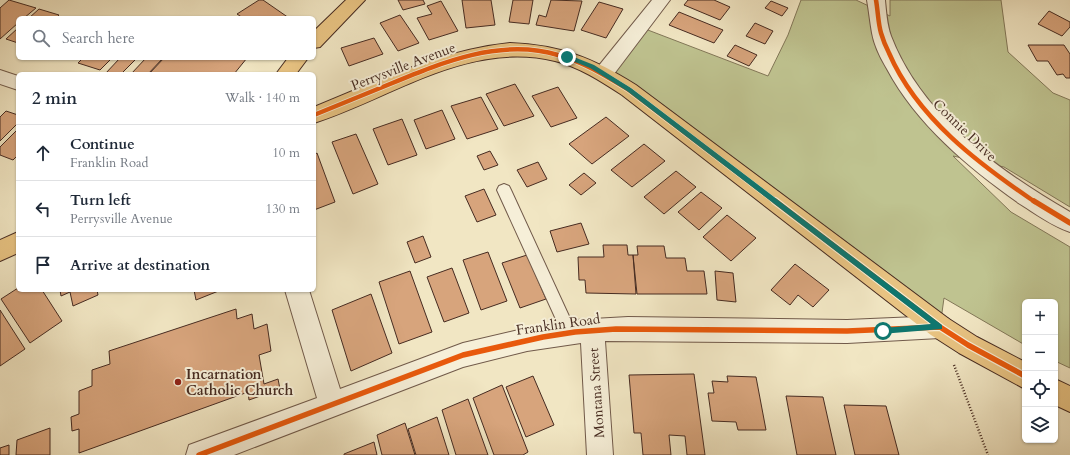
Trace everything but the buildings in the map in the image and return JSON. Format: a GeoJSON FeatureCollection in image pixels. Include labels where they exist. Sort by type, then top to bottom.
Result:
{"type":"FeatureCollection","features":[{"type":"Feature","properties":{"kind":"main road"},"geometry":{"type":"LineString","coordinates":[[316,40],[356,0]]}},
{"type":"Feature","properties":{"kind":"main road","name":"Perrysville Avenue"},"geometry":{"type":"LineString","coordinates":[[316,114],[431,67],[480,52],[509,49],[539,51],[580,61],[604,73],[629,90],[940,327],[968,345],[1022,374]]}},
{"type":"Feature","properties":{"kind":"main road"},"geometry":{"type":"LineString","coordinates":[[287,72],[297,60]]}},
{"type":"Feature","properties":{"kind":"main road"},"geometry":{"type":"LineString","coordinates":[[0,251],[16,243]]}},
{"type":"Feature","properties":{"kind":"main road"},"geometry":{"type":"LineString","coordinates":[[1058,393],[1070,399]]}},
{"type":"Feature","properties":{"kind":"street"},"geometry":{"type":"LineString","coordinates":[[604,73],[661,0]]}},
{"type":"Feature","properties":{"kind":"street","name":"Connie Drive"},"geometry":{"type":"LineString","coordinates":[[876,0],[878,24],[888,53],[907,85],[936,122],[1005,182],[1034,202],[1070,223]]}},
{"type":"Feature","properties":{"kind":"street"},"geometry":{"type":"LineString","coordinates":[[0,77],[16,82]]}},
{"type":"Feature","properties":{"kind":"street"},"geometry":{"type":"LineString","coordinates":[[298,292],[332,405]]}},
{"type":"Feature","properties":{"kind":"street","name":"Franklin Road"},"geometry":{"type":"LineString","coordinates":[[199,455],[463,355],[496,346],[580,331],[622,328],[883,331],[940,327]]}},
{"type":"Feature","properties":{"kind":"street","name":"Montana Street"},"geometry":{"type":"LineString","coordinates":[[580,331],[600,455]]}},
{"type":"Feature","properties":{"kind":"lane"},"geometry":{"type":"LineString","coordinates":[[504,190],[580,331]]}},
{"type":"Feature","properties":{"kind":"path"},"geometry":{"type":"LineString","coordinates":[[953,362],[988,455]]}},
{"type":"Feature","properties":{"kind":"green space"},"geometry":{"type":"Polygon","coordinates":[[[801,0],[856,0],[890,16],[890,0],[1001,0],[1008,52],[1053,93],[1070,100],[1070,207],[1004,167],[953,156],[1011,212],[1070,247],[1070,368],[1058,362],[1058,299],[1022,299],[1022,343],[944,298],[940,327],[604,73],[640,27],[768,76],[788,35],[801,0]]]}},
{"type":"Feature","properties":{"kind":"cycle path"},"geometry":{"type":"LineString","coordinates":[[876,0],[881,34],[896,68],[918,100],[945,131],[976,159],[1041,206],[1070,223]]}},
{"type":"Feature","properties":{"kind":"cycle path"},"geometry":{"type":"LineString","coordinates":[[316,114],[431,67],[485,52],[534,50],[557,55],[581,63],[604,74],[629,90],[940,327],[968,345],[1022,374]]}},
{"type":"Feature","properties":{"kind":"cycle path"},"geometry":{"type":"LineString","coordinates":[[199,455],[463,355],[543,337],[591,330],[616,329],[878,331],[940,327]]}},
{"type":"Feature","properties":{"kind":"place","name":"Incarnation Catholic Church"},"geometry":{"type":"Point","coordinates":[178,382]}},
{"type":"Feature","properties":{"kind":"route"},"geometry":{"type":"LineString","coordinates":[[567,57],[592,66],[629,90],[940,327],[883,331]]}}]}
